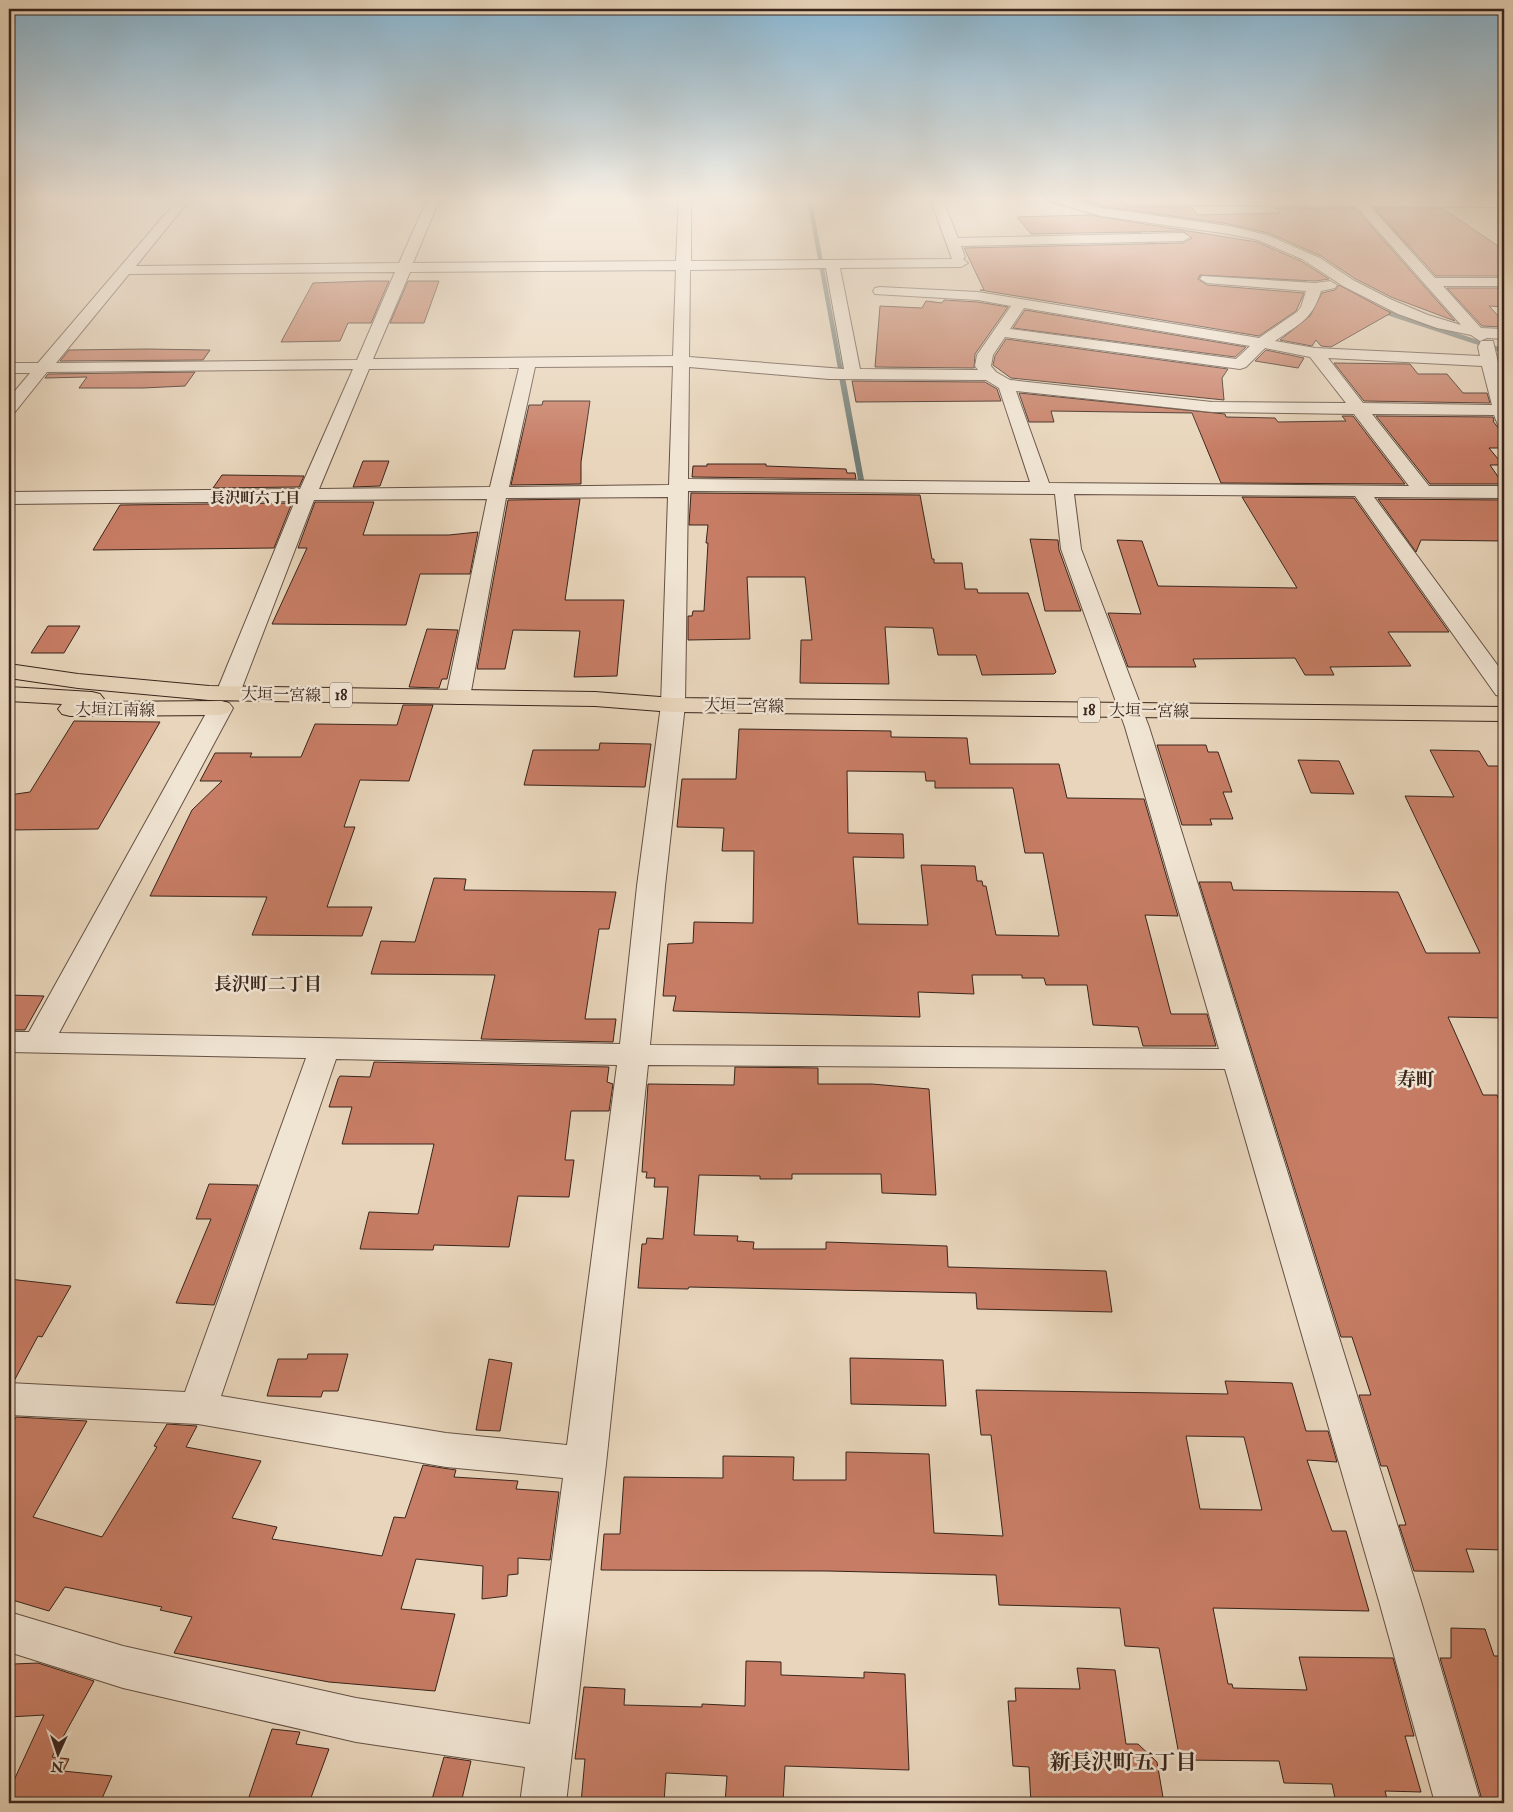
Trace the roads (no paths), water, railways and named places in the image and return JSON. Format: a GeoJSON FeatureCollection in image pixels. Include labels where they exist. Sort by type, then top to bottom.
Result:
{"type":"FeatureCollection","features":[{"type":"Feature","properties":{"kind":"main road","name":"大垣一宮線"},"geometry":{"type":"LineString","coordinates":[[14,673],[225,700],[592,710],[673,704]]}},
{"type":"Feature","properties":{"kind":"main road","name":"大垣一宮線"},"geometry":{"type":"LineString","coordinates":[[9,694],[173,703],[225,700],[458,696],[595,699],[673,704],[1504,714]]}},
{"type":"Feature","properties":{"kind":"main road","name":"大垣江南線"},"geometry":{"type":"LineString","coordinates":[[9,708],[165,710],[225,700]]}},
{"type":"Feature","properties":{"kind":"street"},"geometry":{"type":"LineString","coordinates":[[9,408],[114,283]]}},
{"type":"Feature","properties":{"kind":"street"},"geometry":{"type":"LineString","coordinates":[[39,1042],[225,700],[307,494],[399,283]]}},
{"type":"Feature","properties":{"kind":"street"},"geometry":{"type":"LineString","coordinates":[[543,1803],[586,1464],[673,704],[683,283]]}},
{"type":"Feature","properties":{"kind":"street"},"geometry":{"type":"LineString","coordinates":[[836,283],[853,375]]}},
{"type":"Feature","properties":{"kind":"street"},"geometry":{"type":"LineString","coordinates":[[968,283],[973,296]]}},
{"type":"Feature","properties":{"kind":"street"},"geometry":{"type":"LineString","coordinates":[[1265,283],[1353,286]]}},
{"type":"Feature","properties":{"kind":"street"},"geometry":{"type":"LineString","coordinates":[[1348,283],[1408,314],[1486,345]]}},
{"type":"Feature","properties":{"kind":"street"},"geometry":{"type":"LineString","coordinates":[[1020,303],[985,355],[983,366],[990,375],[1006,385],[1212,407],[1359,409],[1503,416],[1486,345],[1433,283]]}},
{"type":"Feature","properties":{"kind":"street"},"geometry":{"type":"LineString","coordinates":[[1000,332],[1100,347],[1240,364],[1262,343],[1302,315],[1321,286]]}},
{"type":"Feature","properties":{"kind":"street"},"geometry":{"type":"LineString","coordinates":[[880,291],[973,296],[1316,353],[1486,345],[1504,346]]}},
{"type":"Feature","properties":{"kind":"street"},"geometry":{"type":"LineString","coordinates":[[1486,345],[1504,334]]}},
{"type":"Feature","properties":{"kind":"street"},"geometry":{"type":"LineString","coordinates":[[1316,353],[1423,491]]}},
{"type":"Feature","properties":{"kind":"street"},"geometry":{"type":"LineString","coordinates":[[9,368],[681,361],[853,375],[990,375]]}},
{"type":"Feature","properties":{"kind":"street"},"geometry":{"type":"LineString","coordinates":[[458,696],[498,492],[528,362]]}},
{"type":"Feature","properties":{"kind":"street"},"geometry":{"type":"LineString","coordinates":[[1006,385],[1053,488],[1071,549],[1130,710],[1400,1601],[1458,1803]]}},
{"type":"Feature","properties":{"kind":"street"},"geometry":{"type":"LineString","coordinates":[[9,498],[679,488],[1053,488],[1504,492]]}},
{"type":"Feature","properties":{"kind":"street"},"geometry":{"type":"LineString","coordinates":[[1360,490],[1504,690]]}},
{"type":"Feature","properties":{"kind":"street"},"geometry":{"type":"LineString","coordinates":[[9,1042],[634,1054],[1236,1059]]}},
{"type":"Feature","properties":{"kind":"street"},"geometry":{"type":"LineString","coordinates":[[198,1408],[325,1048]]}},
{"type":"Feature","properties":{"kind":"street"},"geometry":{"type":"LineString","coordinates":[[9,1399],[198,1408],[446,1450],[586,1464]]}},
{"type":"Feature","properties":{"kind":"street"},"geometry":{"type":"LineString","coordinates":[[9,1632],[123,1667],[356,1720],[550,1749]]}},
{"type":"Feature","properties":{"kind":"waterway"},"geometry":{"type":"LineString","coordinates":[[825,283],[842,378]]}},
{"type":"Feature","properties":{"kind":"waterway"},"geometry":{"type":"LineString","coordinates":[[1299,283],[1305,283]]}},
{"type":"Feature","properties":{"kind":"waterway"},"geometry":{"type":"LineString","coordinates":[[1379,310],[1504,351]]}},
{"type":"Feature","properties":{"kind":"waterway"},"geometry":{"type":"LineString","coordinates":[[842,377],[861,480]]}},
{"type":"Feature","properties":{"kind":"district","name":"長沢町六丁目"},"geometry":{"type":"Point","coordinates":[255,498]}},
{"type":"Feature","properties":{"kind":"district","name":"長沢町二丁目"},"geometry":{"type":"Point","coordinates":[268,984]}},
{"type":"Feature","properties":{"kind":"district","name":"寿町"},"geometry":{"type":"Point","coordinates":[1416,1079]}},
{"type":"Feature","properties":{"kind":"district","name":"新長沢町五丁目"},"geometry":{"type":"Point","coordinates":[1123,1762]}}]}
